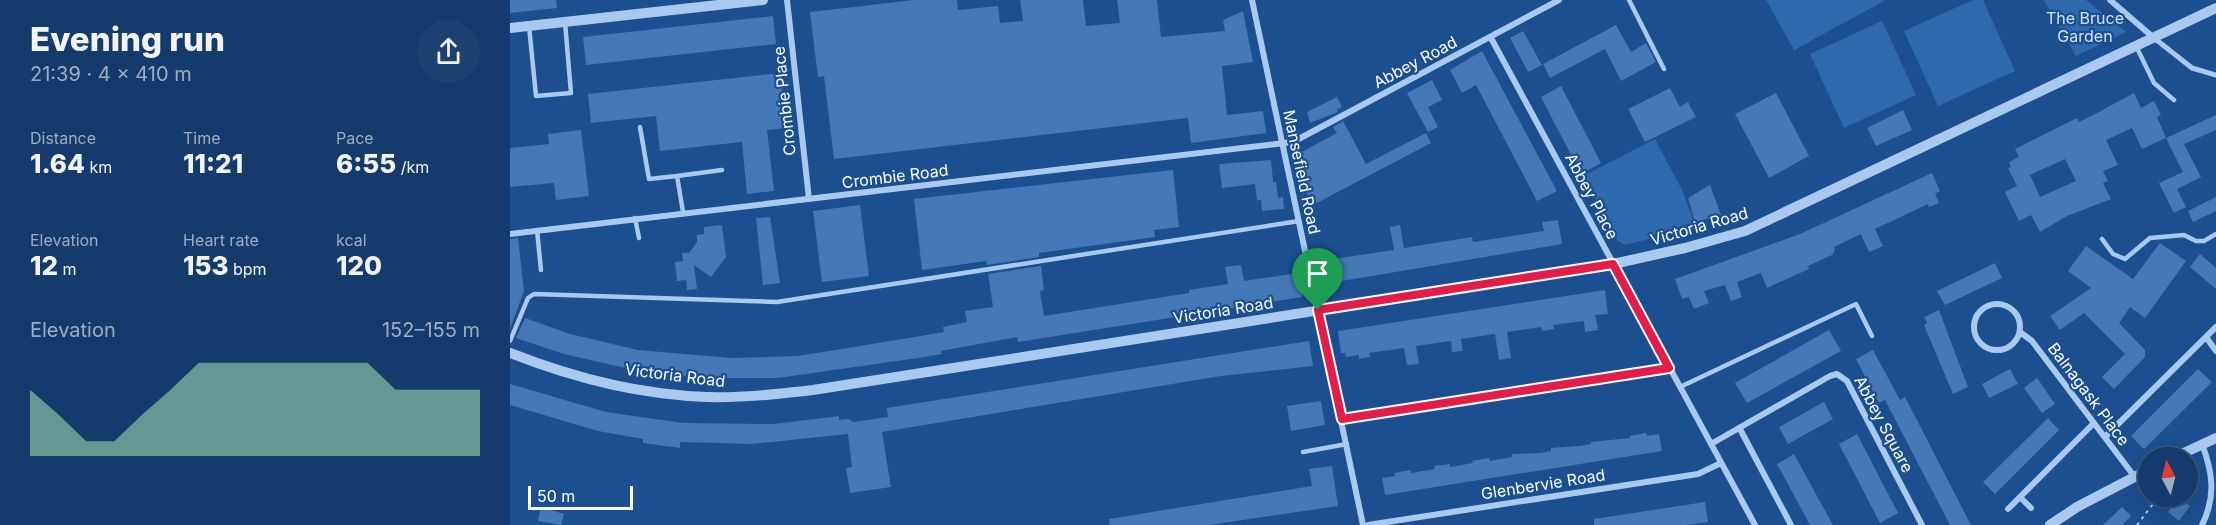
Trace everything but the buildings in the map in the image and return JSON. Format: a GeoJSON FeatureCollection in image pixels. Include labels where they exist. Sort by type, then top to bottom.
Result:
{"type":"FeatureCollection","features":[{"type":"Feature","properties":{"kind":"street"},"geometry":{"type":"LineString","coordinates":[[510,28],[763,0]]}},
{"type":"Feature","properties":{"kind":"street","name":"Crombie Place"},"geometry":{"type":"LineString","coordinates":[[786,0],[809,199]]}},
{"type":"Feature","properties":{"kind":"street","name":"Mansefield Road"},"geometry":{"type":"LineString","coordinates":[[1252,0],[1363,525]]}},
{"type":"Feature","properties":{"kind":"street","name":"Abbey Road"},"geometry":{"type":"LineString","coordinates":[[1283,144],[1293,142],[1559,0]]}},
{"type":"Feature","properties":{"kind":"street"},"geometry":{"type":"LineString","coordinates":[[2110,0],[2192,68],[2216,75]]}},
{"type":"Feature","properties":{"kind":"street","name":"Victoria Road"},"geometry":{"type":"LineString","coordinates":[[510,353],[540,365],[592,379],[646,389],[706,397],[759,396],[825,388],[1613,264],[1685,248],[1745,231],[2216,8]]}},
{"type":"Feature","properties":{"kind":"street","name":"Abbey Place"},"geometry":{"type":"LineString","coordinates":[[1491,38],[1755,525]]}},
{"type":"Feature","properties":{"kind":"street","name":"Crombie Road"},"geometry":{"type":"LineString","coordinates":[[510,234],[683,212],[1283,144]]}},
{"type":"Feature","properties":{"kind":"street","name":"Balnagask Place"},"geometry":{"type":"LineString","coordinates":[[2020,332],[2011,346],[1996,351],[1979,343],[1975,336],[1975,321],[1984,308],[2000,304],[2014,312],[2018,319],[2020,332],[2032,341],[2134,476]]}},
{"type":"Feature","properties":{"kind":"street"},"geometry":{"type":"LineString","coordinates":[[2105,437],[2216,327]]}},
{"type":"Feature","properties":{"kind":"street"},"geometry":{"type":"LineString","coordinates":[[2206,338],[2216,351]]}},
{"type":"Feature","properties":{"kind":"street","name":"Abbey Square"},"geometry":{"type":"LineString","coordinates":[[1711,444],[1830,376],[1842,377],[1847,381],[1922,525]]}},
{"type":"Feature","properties":{"kind":"street"},"geometry":{"type":"LineString","coordinates":[[2008,509],[2093,424]]}},
{"type":"Feature","properties":{"kind":"street"},"geometry":{"type":"LineString","coordinates":[[1740,429],[1791,525]]}},
{"type":"Feature","properties":{"kind":"street"},"geometry":{"type":"LineString","coordinates":[[2196,447],[2216,438]]}},
{"type":"Feature","properties":{"kind":"street"},"geometry":{"type":"LineString","coordinates":[[2202,444],[2209,463],[2213,494],[2202,525]]}},
{"type":"Feature","properties":{"kind":"street","name":"Glenbervie Road"},"geometry":{"type":"LineString","coordinates":[[1368,525],[1698,474],[1721,463]]}},
{"type":"Feature","properties":{"kind":"street"},"geometry":{"type":"LineString","coordinates":[[2050,525],[2138,474]]}},
{"type":"Feature","properties":{"kind":"street"},"geometry":{"type":"LineString","coordinates":[[2020,497],[2031,508]]}},
{"type":"Feature","properties":{"kind":"lane"},"geometry":{"type":"LineString","coordinates":[[1629,0],[1664,69]]}},
{"type":"Feature","properties":{"kind":"lane"},"geometry":{"type":"LineString","coordinates":[[529,26],[536,96],[571,93],[565,22]]}},
{"type":"Feature","properties":{"kind":"lane"},"geometry":{"type":"LineString","coordinates":[[2136,46],[2154,83],[2174,100]]}},
{"type":"Feature","properties":{"kind":"lane"},"geometry":{"type":"LineString","coordinates":[[640,127],[649,179],[722,170]]}},
{"type":"Feature","properties":{"kind":"lane"},"geometry":{"type":"LineString","coordinates":[[677,176],[683,212]]}},
{"type":"Feature","properties":{"kind":"lane"},"geometry":{"type":"LineString","coordinates":[[635,218],[639,238]]}},
{"type":"Feature","properties":{"kind":"lane"},"geometry":{"type":"LineString","coordinates":[[510,341],[528,298],[534,294],[777,302],[1299,221]]}},
{"type":"Feature","properties":{"kind":"lane"},"geometry":{"type":"LineString","coordinates":[[537,230],[541,270]]}},
{"type":"Feature","properties":{"kind":"lane"},"geometry":{"type":"LineString","coordinates":[[2102,239],[2113,254],[2126,259],[2150,238],[2184,235],[2196,241],[2204,241],[2216,234]]}},
{"type":"Feature","properties":{"kind":"lane"},"geometry":{"type":"LineString","coordinates":[[1680,387],[1856,304],[1872,336]]}},
{"type":"Feature","properties":{"kind":"lane"},"geometry":{"type":"LineString","coordinates":[[1342,419],[1669,368]]}},
{"type":"Feature","properties":{"kind":"lane"},"geometry":{"type":"LineString","coordinates":[[1303,452],[1347,444]]}},
{"type":"Feature","properties":{"kind":"path"},"geometry":{"type":"LineString","coordinates":[[2137,525],[2151,507]]}},
{"type":"Feature","properties":{"kind":"green space"},"geometry":{"type":"Polygon","coordinates":[[[1766,0],[1884,0],[1884,1],[1794,50],[1766,0]]]}},
{"type":"Feature","properties":{"kind":"green space"},"geometry":{"type":"Polygon","coordinates":[[[1973,0],[1983,0],[2015,71],[1938,106],[1904,31],[1973,0]]]}},
{"type":"Feature","properties":{"kind":"green space","name":"The Bruce Garden"},"geometry":{"type":"Polygon","coordinates":[[[2044,0],[2086,0],[2126,32],[2076,56],[2044,0]]]}},
{"type":"Feature","properties":{"kind":"green space"},"geometry":{"type":"Polygon","coordinates":[[[1882,21],[1916,95],[1844,128],[1810,54],[1882,21]]]}},
{"type":"Feature","properties":{"kind":"green space"},"geometry":{"type":"Polygon","coordinates":[[[1655,139],[1683,192],[1696,227],[1625,245],[1617,240],[1583,176],[1655,139]]]}},
{"type":"Feature","properties":{"kind":"route"},"geometry":{"type":"LineString","coordinates":[[1613,264],[1669,368],[1342,419],[1318,310],[1613,264]]}}]}
